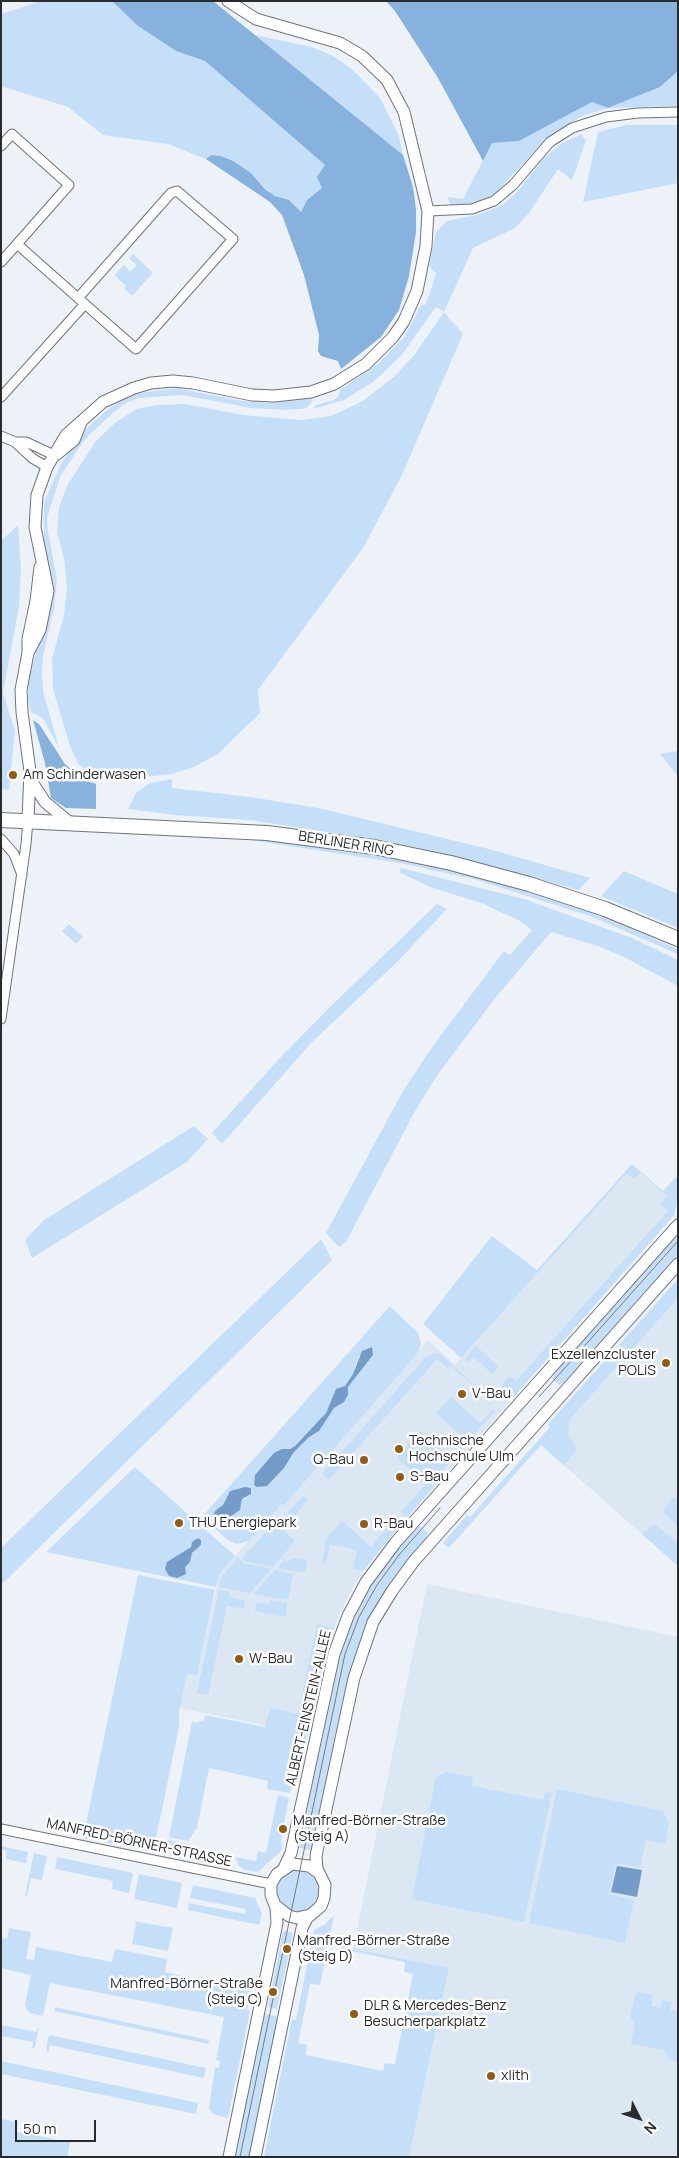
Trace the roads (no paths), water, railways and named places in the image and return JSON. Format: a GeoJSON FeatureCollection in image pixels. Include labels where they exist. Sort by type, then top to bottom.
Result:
{"type":"FeatureCollection","features":[{"type":"Feature","properties":{"kind":"main road","name":"BERLINER RING"},"geometry":{"type":"LineString","coordinates":[[1,820],[147,826],[294,836],[424,857],[544,888],[605,909],[678,939]]}},
{"type":"Feature","properties":{"kind":"street"},"geometry":{"type":"LineString","coordinates":[[1,1020],[22,876],[28,820],[30,779],[22,697],[23,676],[41,559],[35,512],[37,495],[47,467],[66,435],[80,425],[103,402],[118,394],[151,383],[173,381],[193,383],[252,395],[274,396],[311,392],[334,384],[350,375],[366,364],[393,337],[413,303],[426,246],[428,210],[404,112],[387,80],[377,69],[340,43],[256,19],[228,1]]}},
{"type":"Feature","properties":{"kind":"street"},"geometry":{"type":"LineString","coordinates":[[428,210],[472,209],[494,201],[513,185],[550,142],[572,128],[606,117],[638,113],[678,112]]}},
{"type":"Feature","properties":{"kind":"street"},"geometry":{"type":"LineString","coordinates":[[1,146],[12,134],[69,186],[1,262]]}},
{"type":"Feature","properties":{"kind":"street"},"geometry":{"type":"LineString","coordinates":[[1,397],[82,301],[171,193],[177,191],[182,193],[233,239],[136,349],[82,301],[17,244]]}},
{"type":"Feature","properties":{"kind":"street"},"geometry":{"type":"LineString","coordinates":[[2,439],[26,442],[54,455]]}},
{"type":"Feature","properties":{"kind":"street"},"geometry":{"type":"LineString","coordinates":[[15,442],[32,458],[47,467]]}},
{"type":"Feature","properties":{"kind":"street"},"geometry":{"type":"LineString","coordinates":[[30,779],[45,802],[69,822]]}},
{"type":"Feature","properties":{"kind":"street"},"geometry":{"type":"LineString","coordinates":[[1,839],[14,854],[22,876]]}},
{"type":"Feature","properties":{"kind":"street","name":"ALBERT-EINSTEIN-ALLEE"},"geometry":{"type":"LineString","coordinates":[[272,1884],[277,1874],[284,1868],[291,1853],[334,1654],[348,1616],[366,1582],[396,1542],[678,1225]]}},
{"type":"Feature","properties":{"kind":"street"},"geometry":{"type":"LineString","coordinates":[[274,1904],[280,1911],[289,1916],[302,1918],[318,1910],[324,1898],[325,1885],[319,1874],[316,1858],[354,1678],[366,1640],[387,1598],[414,1561],[678,1264]]}},
{"type":"Feature","properties":{"kind":"street","name":"MANFRED-BÖRNER-STRASSE"},"geometry":{"type":"LineString","coordinates":[[1,1829],[272,1884]]}},
{"type":"Feature","properties":{"kind":"street"},"geometry":{"type":"LineString","coordinates":[[284,1868],[292,1864],[305,1864],[319,1874]]}},
{"type":"Feature","properties":{"kind":"street"},"geometry":{"type":"LineString","coordinates":[[229,2157],[276,1926],[274,1904],[271,1895],[272,1884]]}},
{"type":"Feature","properties":{"kind":"street"},"geometry":{"type":"LineString","coordinates":[[255,2157],[302,1928],[310,1915]]}},
{"type":"Feature","properties":{"kind":"tram line"},"geometry":{"type":"LineString","coordinates":[[539,1397],[678,1241]]}},
{"type":"Feature","properties":{"kind":"tram line"},"geometry":{"type":"LineString","coordinates":[[240,2157],[345,1654],[359,1617],[377,1585],[399,1555],[440,1508]]}},
{"type":"Feature","properties":{"kind":"place","name":"Am Schinderwasen"},"geometry":{"type":"Point","coordinates":[13,775]}},
{"type":"Feature","properties":{"kind":"place","name":"Exzellenzcluster POLiS"},"geometry":{"type":"Point","coordinates":[666,1363]}},
{"type":"Feature","properties":{"kind":"place","name":"V-Bau"},"geometry":{"type":"Point","coordinates":[462,1394]}},
{"type":"Feature","properties":{"kind":"place","name":"Technische Hochschule Ulm"},"geometry":{"type":"Point","coordinates":[399,1449]}},
{"type":"Feature","properties":{"kind":"place","name":"Q-Bau"},"geometry":{"type":"Point","coordinates":[364,1460]}},
{"type":"Feature","properties":{"kind":"place","name":"S-Bau"},"geometry":{"type":"Point","coordinates":[400,1477]}},
{"type":"Feature","properties":{"kind":"place","name":"THU Energiepark"},"geometry":{"type":"Point","coordinates":[179,1523]}},
{"type":"Feature","properties":{"kind":"place","name":"R-Bau"},"geometry":{"type":"Point","coordinates":[364,1524]}},
{"type":"Feature","properties":{"kind":"place","name":"W-Bau"},"geometry":{"type":"Point","coordinates":[239,1659]}},
{"type":"Feature","properties":{"kind":"place","name":"Manfred-Börner-Straße (Steig A)"},"geometry":{"type":"Point","coordinates":[283,1829]}},
{"type":"Feature","properties":{"kind":"place","name":"Manfred-Börner-Straße (Steig D)"},"geometry":{"type":"Point","coordinates":[287,1949]}},
{"type":"Feature","properties":{"kind":"place","name":"Manfred-Börner-Straße (Steig C)"},"geometry":{"type":"Point","coordinates":[273,1992]}},
{"type":"Feature","properties":{"kind":"place","name":"DLR & Mercedes-Benz Besucherparkplatz"},"geometry":{"type":"Point","coordinates":[354,2014]}},
{"type":"Feature","properties":{"kind":"place","name":"xlith"},"geometry":{"type":"Point","coordinates":[491,2076]}}]}
